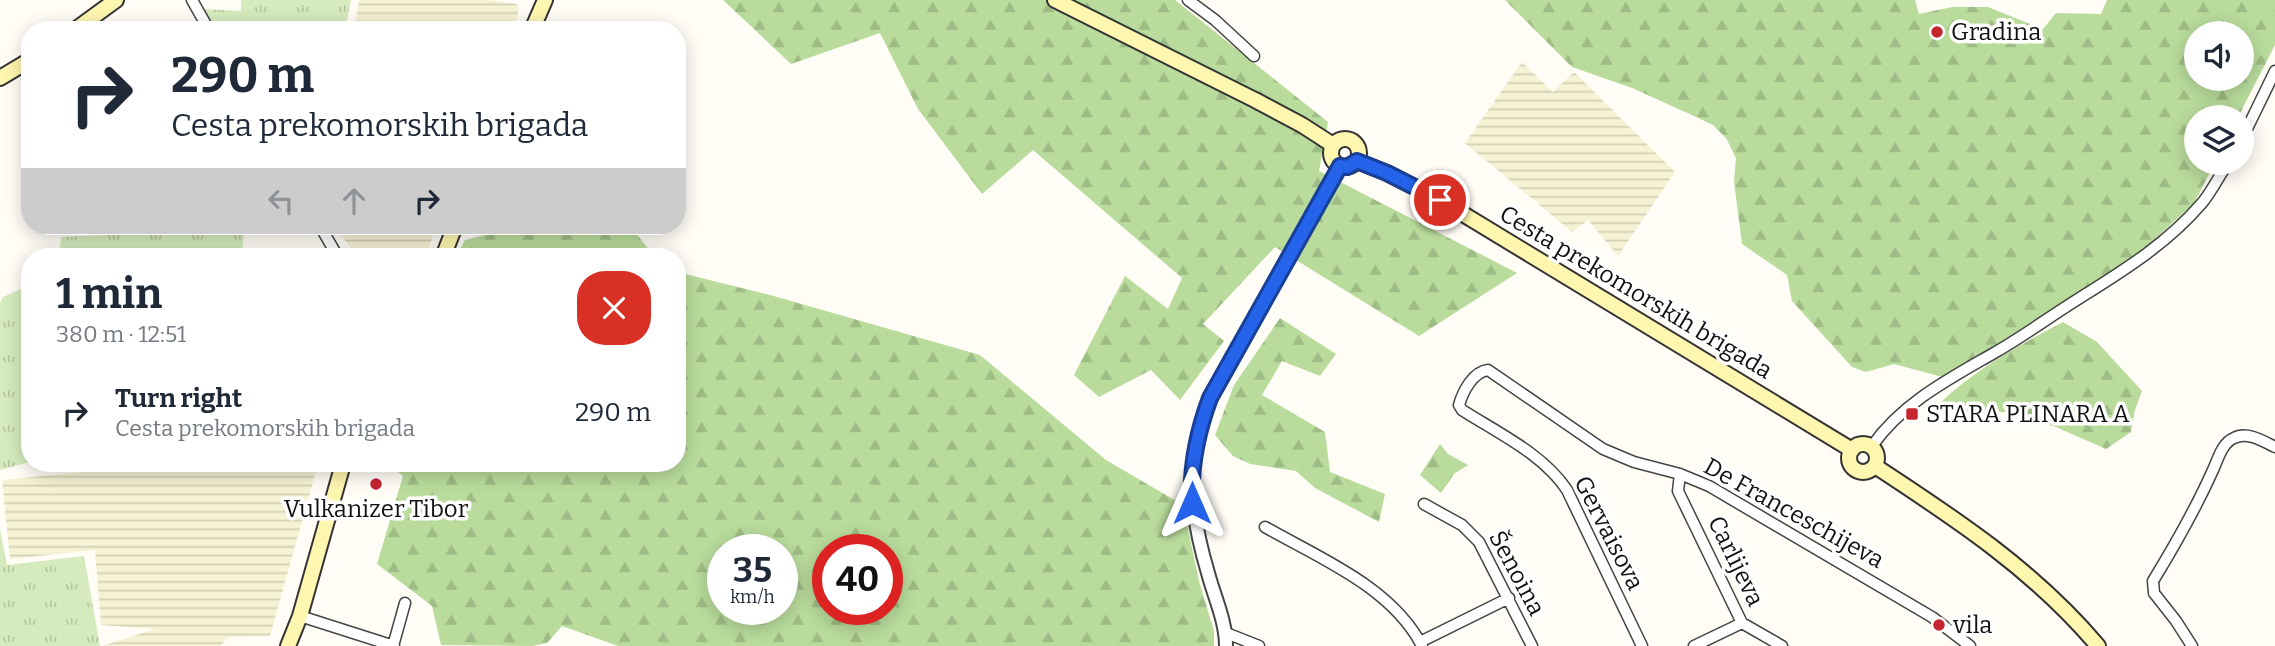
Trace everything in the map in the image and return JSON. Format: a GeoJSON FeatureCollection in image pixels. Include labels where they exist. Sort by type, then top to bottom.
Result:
{"type":"FeatureCollection","features":[{"type":"Feature","properties":{"kind":"main road"},"geometry":{"type":"LineString","coordinates":[[87,21],[116,0]]}},
{"type":"Feature","properties":{"kind":"main road"},"geometry":{"type":"LineString","coordinates":[[536,21],[545,0]]}},
{"type":"Feature","properties":{"kind":"main road"},"geometry":{"type":"LineString","coordinates":[[1055,0],[1302,124],[1333,145]]}},
{"type":"Feature","properties":{"kind":"main road"},"geometry":{"type":"LineString","coordinates":[[0,78],[21,65]]}},
{"type":"Feature","properties":{"kind":"main road"},"geometry":{"type":"LineString","coordinates":[[1342,139],[1353,141],[1359,150],[1357,161],[1347,167],[1340,166],[1331,156],[1333,145],[1342,139]]}},
{"type":"Feature","properties":{"kind":"main road","name":"Cesta prekomorskih brigada"},"geometry":{"type":"LineString","coordinates":[[1357,161],[1440,200],[1852,450]]}},
{"type":"Feature","properties":{"kind":"main road"},"geometry":{"type":"LineString","coordinates":[[1861,444],[1872,446],[1878,456],[1875,466],[1866,472],[1855,470],[1849,461],[1852,450],[1861,444]]}},
{"type":"Feature","properties":{"kind":"main road"},"geometry":{"type":"LineString","coordinates":[[1875,466],[1998,550],[2063,608],[2098,646]]}},
{"type":"Feature","properties":{"kind":"main road"},"geometry":{"type":"LineString","coordinates":[[288,646],[300,616],[341,472]]}},
{"type":"Feature","properties":{"kind":"street"},"geometry":{"type":"LineString","coordinates":[[192,0],[204,21]]}},
{"type":"Feature","properties":{"kind":"street"},"geometry":{"type":"LineString","coordinates":[[1188,0],[1215,20],[1254,56]]}},
{"type":"Feature","properties":{"kind":"street"},"geometry":{"type":"LineString","coordinates":[[2254,114],[2275,71]]}},
{"type":"Feature","properties":{"kind":"street"},"geometry":{"type":"LineString","coordinates":[[1259,646],[1226,640],[1206,569],[1192,503],[1191,476],[1200,424],[1210,398],[1340,166]]}},
{"type":"Feature","properties":{"kind":"street"},"geometry":{"type":"LineString","coordinates":[[1872,446],[1885,427],[1937,386],[2146,256],[2178,229],[2204,201],[2220,175]]}},
{"type":"Feature","properties":{"kind":"street","name":"De Franceschijeva"},"geometry":{"type":"LineString","coordinates":[[1481,371],[1488,370],[1603,449],[1709,486],[1932,617],[1970,646]]}},
{"type":"Feature","properties":{"kind":"street","name":"Gervaisova"},"geometry":{"type":"LineString","coordinates":[[1481,371],[1475,375],[1459,405],[1462,410],[1539,460],[1559,478],[1642,646]]}},
{"type":"Feature","properties":{"kind":"street"},"geometry":{"type":"LineString","coordinates":[[2192,646],[2154,593],[2153,581],[2203,494],[2221,452],[2230,440],[2238,436],[2250,436],[2275,447]]}},
{"type":"Feature","properties":{"kind":"street","name":"Carlijeva"},"geometry":{"type":"LineString","coordinates":[[1680,474],[1678,491],[1742,623],[1782,646]]}},
{"type":"Feature","properties":{"kind":"street","name":"Šenoina"},"geometry":{"type":"LineString","coordinates":[[1424,504],[1473,535],[1493,566],[1532,646]]}},
{"type":"Feature","properties":{"kind":"street"},"geometry":{"type":"LineString","coordinates":[[1265,527],[1356,579],[1406,623],[1421,644],[1509,598]]}},
{"type":"Feature","properties":{"kind":"street"},"geometry":{"type":"LineString","coordinates":[[300,616],[393,646],[405,604]]}},
{"type":"Feature","properties":{"kind":"street"},"geometry":{"type":"LineString","coordinates":[[1694,646],[1742,623]]}},
{"type":"Feature","properties":{"kind":"shaded area"},"geometry":{"type":"Polygon","coordinates":[[[359,0],[489,0],[516,4],[519,8],[516,21],[356,21],[359,0]]]}},
{"type":"Feature","properties":{"kind":"shaded area"},"geometry":{"type":"Polygon","coordinates":[[[1522,62],[1553,92],[1574,72],[1675,172],[1618,256],[1588,220],[1572,232],[1465,143],[1522,62]]]}},
{"type":"Feature","properties":{"kind":"shaded area"},"geometry":{"type":"Polygon","coordinates":[[[341,235],[434,235],[428,248],[351,248],[341,235]]]}},
{"type":"Feature","properties":{"kind":"shaded area"},"geometry":{"type":"Polygon","coordinates":[[[82,472],[316,472],[270,636],[229,637],[220,646],[102,646],[155,629],[101,625],[95,550],[10,559],[2,480],[82,472]]]}},
{"type":"Feature","properties":{"kind":"green space"},"geometry":{"type":"Polygon","coordinates":[[[241,0],[351,0],[347,21],[211,21],[204,9],[241,11],[241,0]]]}},
{"type":"Feature","properties":{"kind":"green space"},"geometry":{"type":"Polygon","coordinates":[[[723,0],[1175,0],[1328,122],[1319,171],[1517,273],[1419,336],[1275,247],[1203,324],[1224,341],[1180,400],[1151,370],[1099,397],[1074,375],[1125,276],[1168,309],[1182,278],[1033,150],[982,194],[918,109],[880,33],[791,64],[723,0]]]}},
{"type":"Feature","properties":{"kind":"green space"},"geometry":{"type":"Polygon","coordinates":[[[1505,0],[1915,0],[1919,14],[1952,7],[1988,7],[2043,29],[2056,13],[2101,14],[2107,0],[2275,0],[2275,45],[2254,86],[2254,21],[2184,21],[2184,91],[2251,91],[2244,105],[2184,105],[2184,175],[2209,175],[2194,203],[2141,252],[2076,297],[1946,378],[1894,364],[1866,372],[1852,367],[1792,301],[1787,275],[1742,244],[1734,182],[1736,158],[1726,138],[1713,125],[1632,88],[1572,67],[1505,0]]]}},
{"type":"Feature","properties":{"kind":"green space"},"geometry":{"type":"Polygon","coordinates":[[[243,235],[243,248],[60,248],[61,237],[243,235]]]}},
{"type":"Feature","properties":{"kind":"green space"},"geometry":{"type":"Polygon","coordinates":[[[484,235],[637,235],[648,248],[461,248],[465,240],[484,235]]]}},
{"type":"Feature","properties":{"kind":"green space"},"geometry":{"type":"Polygon","coordinates":[[[686,274],[770,295],[980,355],[1106,460],[1183,505],[1199,581],[1214,631],[1214,646],[618,646],[562,626],[547,643],[532,646],[441,645],[432,606],[377,564],[403,476],[398,472],[686,472],[686,274]]]}},
{"type":"Feature","properties":{"kind":"green space"},"geometry":{"type":"Polygon","coordinates":[[[21,289],[21,464],[0,470],[0,303],[3,297],[21,289]]]}},
{"type":"Feature","properties":{"kind":"green space"},"geometry":{"type":"Polygon","coordinates":[[[1280,318],[1336,354],[1320,376],[1282,361],[1262,395],[1325,432],[1330,472],[1385,494],[1379,522],[1315,488],[1296,471],[1250,464],[1233,456],[1215,435],[1234,385],[1280,318]]]}},
{"type":"Feature","properties":{"kind":"green space"},"geometry":{"type":"Polygon","coordinates":[[[2063,322],[2097,342],[2142,391],[2131,432],[2106,449],[2056,427],[2004,412],[1971,414],[1940,403],[1998,358],[2063,322]]]}},
{"type":"Feature","properties":{"kind":"green space"},"geometry":{"type":"Polygon","coordinates":[[[1440,444],[1448,454],[1468,465],[1454,474],[1441,493],[1420,475],[1440,444]]]}},
{"type":"Feature","properties":{"kind":"green space"},"geometry":{"type":"Polygon","coordinates":[[[0,529],[7,565],[84,556],[100,646],[0,646],[0,529]]]}},
{"type":"Feature","properties":{"kind":"place","name":"Gradina"},"geometry":{"type":"Point","coordinates":[1937,32]}},
{"type":"Feature","properties":{"kind":"place","name":"STARA PLINARA A"},"geometry":{"type":"Point","coordinates":[1912,414]}},
{"type":"Feature","properties":{"kind":"place","name":"Vulkanizer Tibor"},"geometry":{"type":"Point","coordinates":[376,484]}},
{"type":"Feature","properties":{"kind":"place","name":"vila"},"geometry":{"type":"Point","coordinates":[1939,625]}},
{"type":"Feature","properties":{"kind":"route"},"geometry":{"type":"LineString","coordinates":[[1192,503],[1191,476],[1195,449],[1200,424],[1210,398],[1340,166],[1347,167],[1357,161],[1440,200]]}}]}
